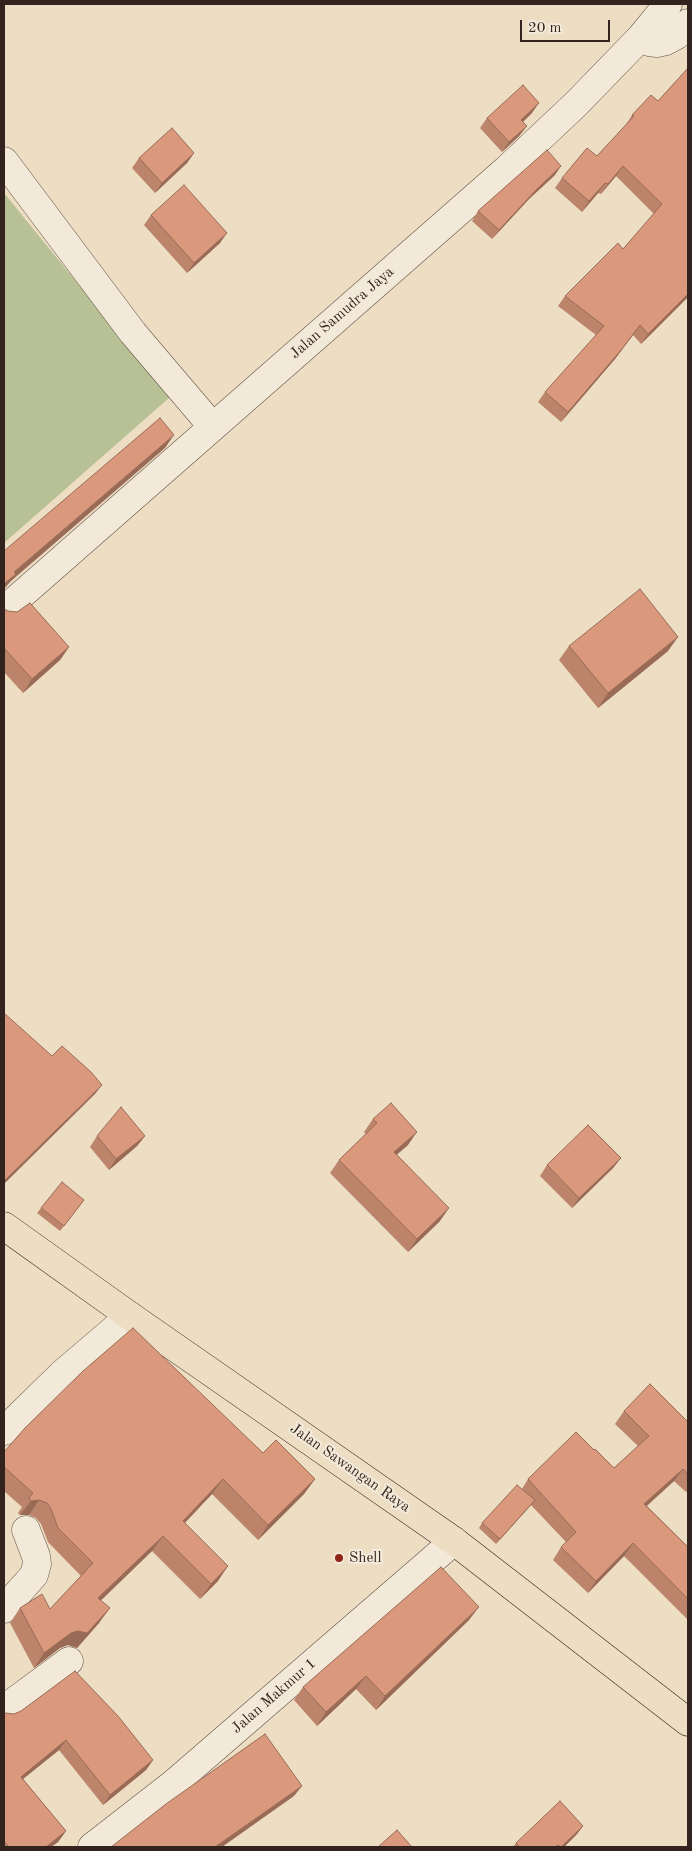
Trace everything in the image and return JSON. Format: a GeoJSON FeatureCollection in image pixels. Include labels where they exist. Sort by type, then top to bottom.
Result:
{"type":"FeatureCollection","features":[{"type":"Feature","properties":{"kind":"highway","name":"Jalan Sawangan Raya"},"geometry":{"type":"LineString","coordinates":[[4,1226],[454,1541],[688,1722]]}},
{"type":"Feature","properties":{"kind":"street","name":"Jalan Samudra Jaya"},"geometry":{"type":"LineString","coordinates":[[4,610],[506,170],[576,104],[641,37],[668,4]]}},
{"type":"Feature","properties":{"kind":"street"},"geometry":{"type":"LineString","coordinates":[[641,37],[649,42],[657,43],[684,35]]}},
{"type":"Feature","properties":{"kind":"street"},"geometry":{"type":"LineString","coordinates":[[4,161],[133,332],[212,426]]}},
{"type":"Feature","properties":{"kind":"street"},"geometry":{"type":"LineString","coordinates":[[4,1431],[62,1374],[130,1316]]}},
{"type":"Feature","properties":{"kind":"street"},"geometry":{"type":"LineString","coordinates":[[4,1609],[34,1575],[37,1564],[36,1556],[26,1530]]}},
{"type":"Feature","properties":{"kind":"street","name":"Jalan Makmur 1"},"geometry":{"type":"LineString","coordinates":[[92,1847],[172,1784],[454,1541]]}},
{"type":"Feature","properties":{"kind":"street"},"geometry":{"type":"LineString","coordinates":[[4,1709],[69,1661]]}},
{"type":"Feature","properties":{"kind":"green space"},"geometry":{"type":"Polygon","coordinates":[[[4,193],[170,397],[4,543],[4,193]]]}},
{"type":"Feature","properties":{"kind":"building"},"geometry":{"type":"Polygon","coordinates":[[[688,68],[688,294],[648,334],[640,325],[568,412],[545,392],[604,326],[565,296],[618,243],[623,249],[662,204],[623,166],[608,184],[605,183],[589,201],[562,178],[587,148],[597,156],[651,95],[658,101],[688,68]]]}},
{"type":"Feature","properties":{"kind":"building"},"geometry":{"type":"Polygon","coordinates":[[[523,85],[539,103],[521,120],[527,126],[509,142],[487,118],[523,85]]]}},
{"type":"Feature","properties":{"kind":"building"},"geometry":{"type":"Polygon","coordinates":[[[172,128],[194,153],[162,183],[139,158],[172,128]]]}},
{"type":"Feature","properties":{"kind":"building"},"geometry":{"type":"Polygon","coordinates":[[[547,150],[561,166],[499,230],[478,211],[547,150]]]}},
{"type":"Feature","properties":{"kind":"building"},"geometry":{"type":"Polygon","coordinates":[[[184,185],[227,233],[194,263],[151,215],[184,185]]]}},
{"type":"Feature","properties":{"kind":"building"},"geometry":{"type":"Polygon","coordinates":[[[160,418],[174,435],[14,572],[16,574],[4,584],[4,551],[160,418]]]}},
{"type":"Feature","properties":{"kind":"building"},"geometry":{"type":"Polygon","coordinates":[[[640,589],[678,637],[608,693],[569,646],[640,589]]]}},
{"type":"Feature","properties":{"kind":"building"},"geometry":{"type":"Polygon","coordinates":[[[30,603],[69,647],[32,679],[4,648],[4,609],[17,612],[30,603]]]}},
{"type":"Feature","properties":{"kind":"building"},"geometry":{"type":"Polygon","coordinates":[[[4,1013],[52,1056],[62,1046],[91,1072],[102,1085],[4,1181],[4,1013]]]}},
{"type":"Feature","properties":{"kind":"building"},"geometry":{"type":"Polygon","coordinates":[[[391,1103],[417,1132],[394,1152],[449,1208],[417,1239],[339,1160],[377,1123],[373,1119],[391,1103]]]}},
{"type":"Feature","properties":{"kind":"building"},"geometry":{"type":"Polygon","coordinates":[[[121,1107],[145,1136],[116,1159],[97,1136],[121,1107]]]}},
{"type":"Feature","properties":{"kind":"building"},"geometry":{"type":"Polygon","coordinates":[[[588,1125],[621,1158],[579,1198],[547,1165],[588,1125]]]}},
{"type":"Feature","properties":{"kind":"building"},"geometry":{"type":"Polygon","coordinates":[[[62,1182],[84,1200],[64,1226],[41,1208],[62,1182]]]}},
{"type":"Feature","properties":{"kind":"building"},"geometry":{"type":"Polygon","coordinates":[[[133,1328],[263,1453],[276,1440],[315,1479],[268,1525],[223,1479],[183,1521],[228,1566],[211,1584],[163,1536],[98,1598],[110,1608],[87,1633],[78,1631],[71,1633],[44,1653],[20,1608],[42,1594],[50,1609],[93,1563],[58,1528],[47,1503],[39,1500],[31,1501],[29,1498],[33,1493],[4,1467],[4,1452],[25,1428],[83,1371],[133,1328]]]}},
{"type":"Feature","properties":{"kind":"building"},"geometry":{"type":"Polygon","coordinates":[[[650,1384],[688,1422],[688,1474],[683,1469],[644,1504],[688,1547],[688,1599],[633,1543],[596,1581],[561,1547],[576,1532],[528,1479],[576,1432],[614,1468],[649,1436],[624,1411],[650,1384]]]}},
{"type":"Feature","properties":{"kind":"building"},"geometry":{"type":"Polygon","coordinates":[[[517,1485],[535,1500],[500,1539],[482,1523],[517,1485]]]}},
{"type":"Feature","properties":{"kind":"building"},"geometry":{"type":"Polygon","coordinates":[[[441,1567],[479,1607],[385,1696],[366,1676],[326,1712],[303,1687],[441,1567]]]}},
{"type":"Feature","properties":{"kind":"building"},"geometry":{"type":"Polygon","coordinates":[[[75,1671],[118,1716],[153,1760],[110,1795],[66,1740],[21,1777],[66,1831],[46,1847],[9,1847],[4,1841],[4,1714],[14,1714],[21,1711],[75,1671]]]}},
{"type":"Feature","properties":{"kind":"building"},"geometry":{"type":"Polygon","coordinates":[[[265,1734],[302,1786],[215,1847],[111,1847],[166,1804],[265,1734]]]}},
{"type":"Feature","properties":{"kind":"building"},"geometry":{"type":"Polygon","coordinates":[[[560,1801],[583,1826],[561,1847],[558,1845],[555,1847],[520,1847],[516,1843],[560,1801]]]}},
{"type":"Feature","properties":{"kind":"building"},"geometry":{"type":"Polygon","coordinates":[[[397,1830],[412,1847],[378,1847],[397,1830]]]}},
{"type":"Feature","properties":{"kind":"place","name":"Shell"},"geometry":{"type":"Point","coordinates":[339,1558]}}]}
